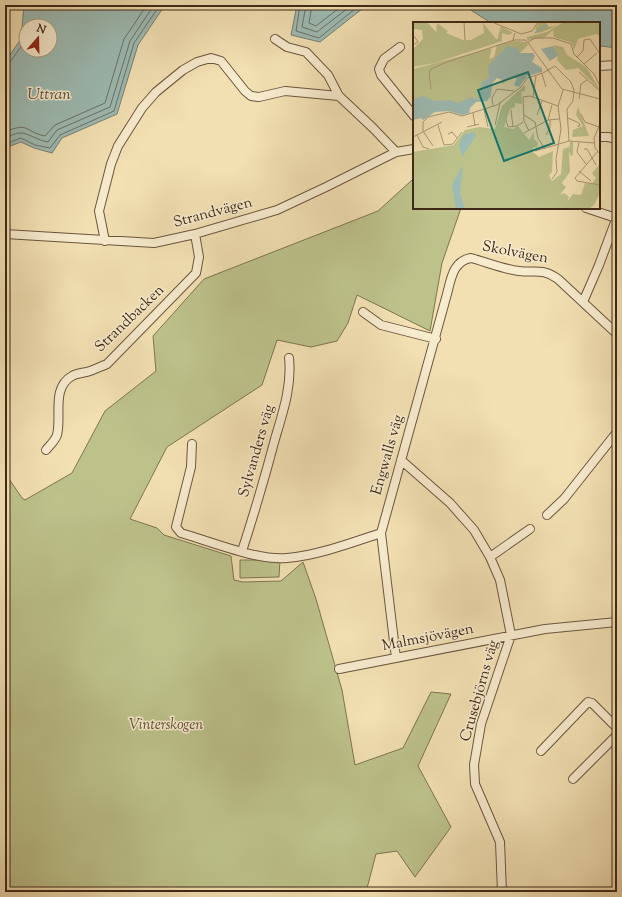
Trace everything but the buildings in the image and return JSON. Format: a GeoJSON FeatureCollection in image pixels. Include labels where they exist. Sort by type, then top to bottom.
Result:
{"type":"FeatureCollection","features":[{"type":"Feature","properties":{"kind":"street"},"geometry":{"type":"LineString","coordinates":[[275,39],[287,47],[306,52],[328,75],[339,96],[396,152]]}},
{"type":"Feature","properties":{"kind":"street"},"geometry":{"type":"LineString","coordinates":[[400,47],[384,59],[379,69],[381,75],[413,115]]}},
{"type":"Feature","properties":{"kind":"street"},"geometry":{"type":"LineString","coordinates":[[105,241],[99,211],[111,164],[118,146],[156,92],[183,70],[197,62],[211,58],[221,61],[244,91],[251,96],[285,91],[339,96]]}},
{"type":"Feature","properties":{"kind":"street"},"geometry":{"type":"LineString","coordinates":[[600,66],[617,65]]}},
{"type":"Feature","properties":{"kind":"street"},"geometry":{"type":"LineString","coordinates":[[600,137],[617,139]]}},
{"type":"Feature","properties":{"kind":"street","name":"Strandvägen"},"geometry":{"type":"LineString","coordinates":[[5,234],[154,243],[195,234],[277,210],[396,152],[413,149]]}},
{"type":"Feature","properties":{"kind":"street"},"geometry":{"type":"LineString","coordinates":[[583,302],[617,218],[589,209]]}},
{"type":"Feature","properties":{"kind":"street","name":"Strandbacken"},"geometry":{"type":"LineString","coordinates":[[46,450],[54,442],[57,434],[58,402],[60,392],[65,381],[72,376],[91,371],[107,364],[196,273],[199,258],[195,234]]}},
{"type":"Feature","properties":{"kind":"street","name":"Skolvägen"},"geometry":{"type":"LineString","coordinates":[[458,264],[465,259],[471,258],[519,271],[547,272],[558,279],[617,334]]}},
{"type":"Feature","properties":{"kind":"street","name":"Engwalls väg"},"geometry":{"type":"LineString","coordinates":[[396,658],[381,533],[436,339],[447,294],[458,264]]}},
{"type":"Feature","properties":{"kind":"street"},"geometry":{"type":"LineString","coordinates":[[363,312],[381,325],[436,339]]}},
{"type":"Feature","properties":{"kind":"street","name":"Sylvanders väg"},"geometry":{"type":"LineString","coordinates":[[242,551],[267,471],[289,389],[289,358]]}},
{"type":"Feature","properties":{"kind":"street"},"geometry":{"type":"LineString","coordinates":[[547,515],[564,499],[617,432]]}},
{"type":"Feature","properties":{"kind":"street"},"geometry":{"type":"LineString","coordinates":[[192,444],[191,467],[176,527],[181,533],[242,551],[267,557],[287,559],[309,555],[381,533]]}},
{"type":"Feature","properties":{"kind":"street","name":"Crusebjörns väg"},"geometry":{"type":"LineString","coordinates":[[401,460],[450,503],[466,520],[474,530],[490,557],[500,580],[511,635],[481,724],[474,765],[475,784],[500,842],[502,892]]}},
{"type":"Feature","properties":{"kind":"street"},"geometry":{"type":"LineString","coordinates":[[490,557],[530,529]]}},
{"type":"Feature","properties":{"kind":"street","name":"Malmsjövägen"},"geometry":{"type":"LineString","coordinates":[[339,669],[545,629],[617,622]]}},
{"type":"Feature","properties":{"kind":"street"},"geometry":{"type":"LineString","coordinates":[[541,751],[588,702],[592,703],[617,728]]}},
{"type":"Feature","properties":{"kind":"street"},"geometry":{"type":"LineString","coordinates":[[573,779],[617,735]]}},
{"type":"Feature","properties":{"kind":"green space","name":"Vinterskogen"},"geometry":{"type":"Polygon","coordinates":[[[412,180],[413,209],[461,209],[442,263],[430,331],[357,295],[348,323],[337,341],[311,347],[277,340],[262,385],[167,447],[130,519],[157,528],[164,535],[231,556],[234,580],[243,582],[281,581],[303,562],[316,599],[342,690],[355,765],[403,748],[431,692],[451,694],[418,766],[451,827],[415,877],[397,851],[376,854],[366,892],[5,892],[5,473],[22,498],[25,500],[72,473],[105,411],[156,371],[153,336],[204,279],[378,211],[412,180]]]}},
{"type":"Feature","properties":{"kind":"green space"},"geometry":{"type":"Polygon","coordinates":[[[240,560],[280,560],[279,577],[240,578],[240,560]]]}},
{"type":"Feature","properties":{"kind":"water","name":"Uttran"},"geometry":{"type":"Polygon","coordinates":[[[24,5],[165,5],[138,45],[117,114],[62,138],[52,153],[34,148],[21,142],[5,148],[5,62],[18,43],[18,58],[58,58],[58,18],[23,18],[24,5]]]}},
{"type":"Feature","properties":{"kind":"water"},"geometry":{"type":"Polygon","coordinates":[[[297,5],[367,5],[320,42],[291,35],[297,5]]]}},
{"type":"Feature","properties":{"kind":"water"},"geometry":{"type":"Polygon","coordinates":[[[463,5],[617,5],[617,48],[600,46],[600,22],[488,21],[463,5]]]}}]}
